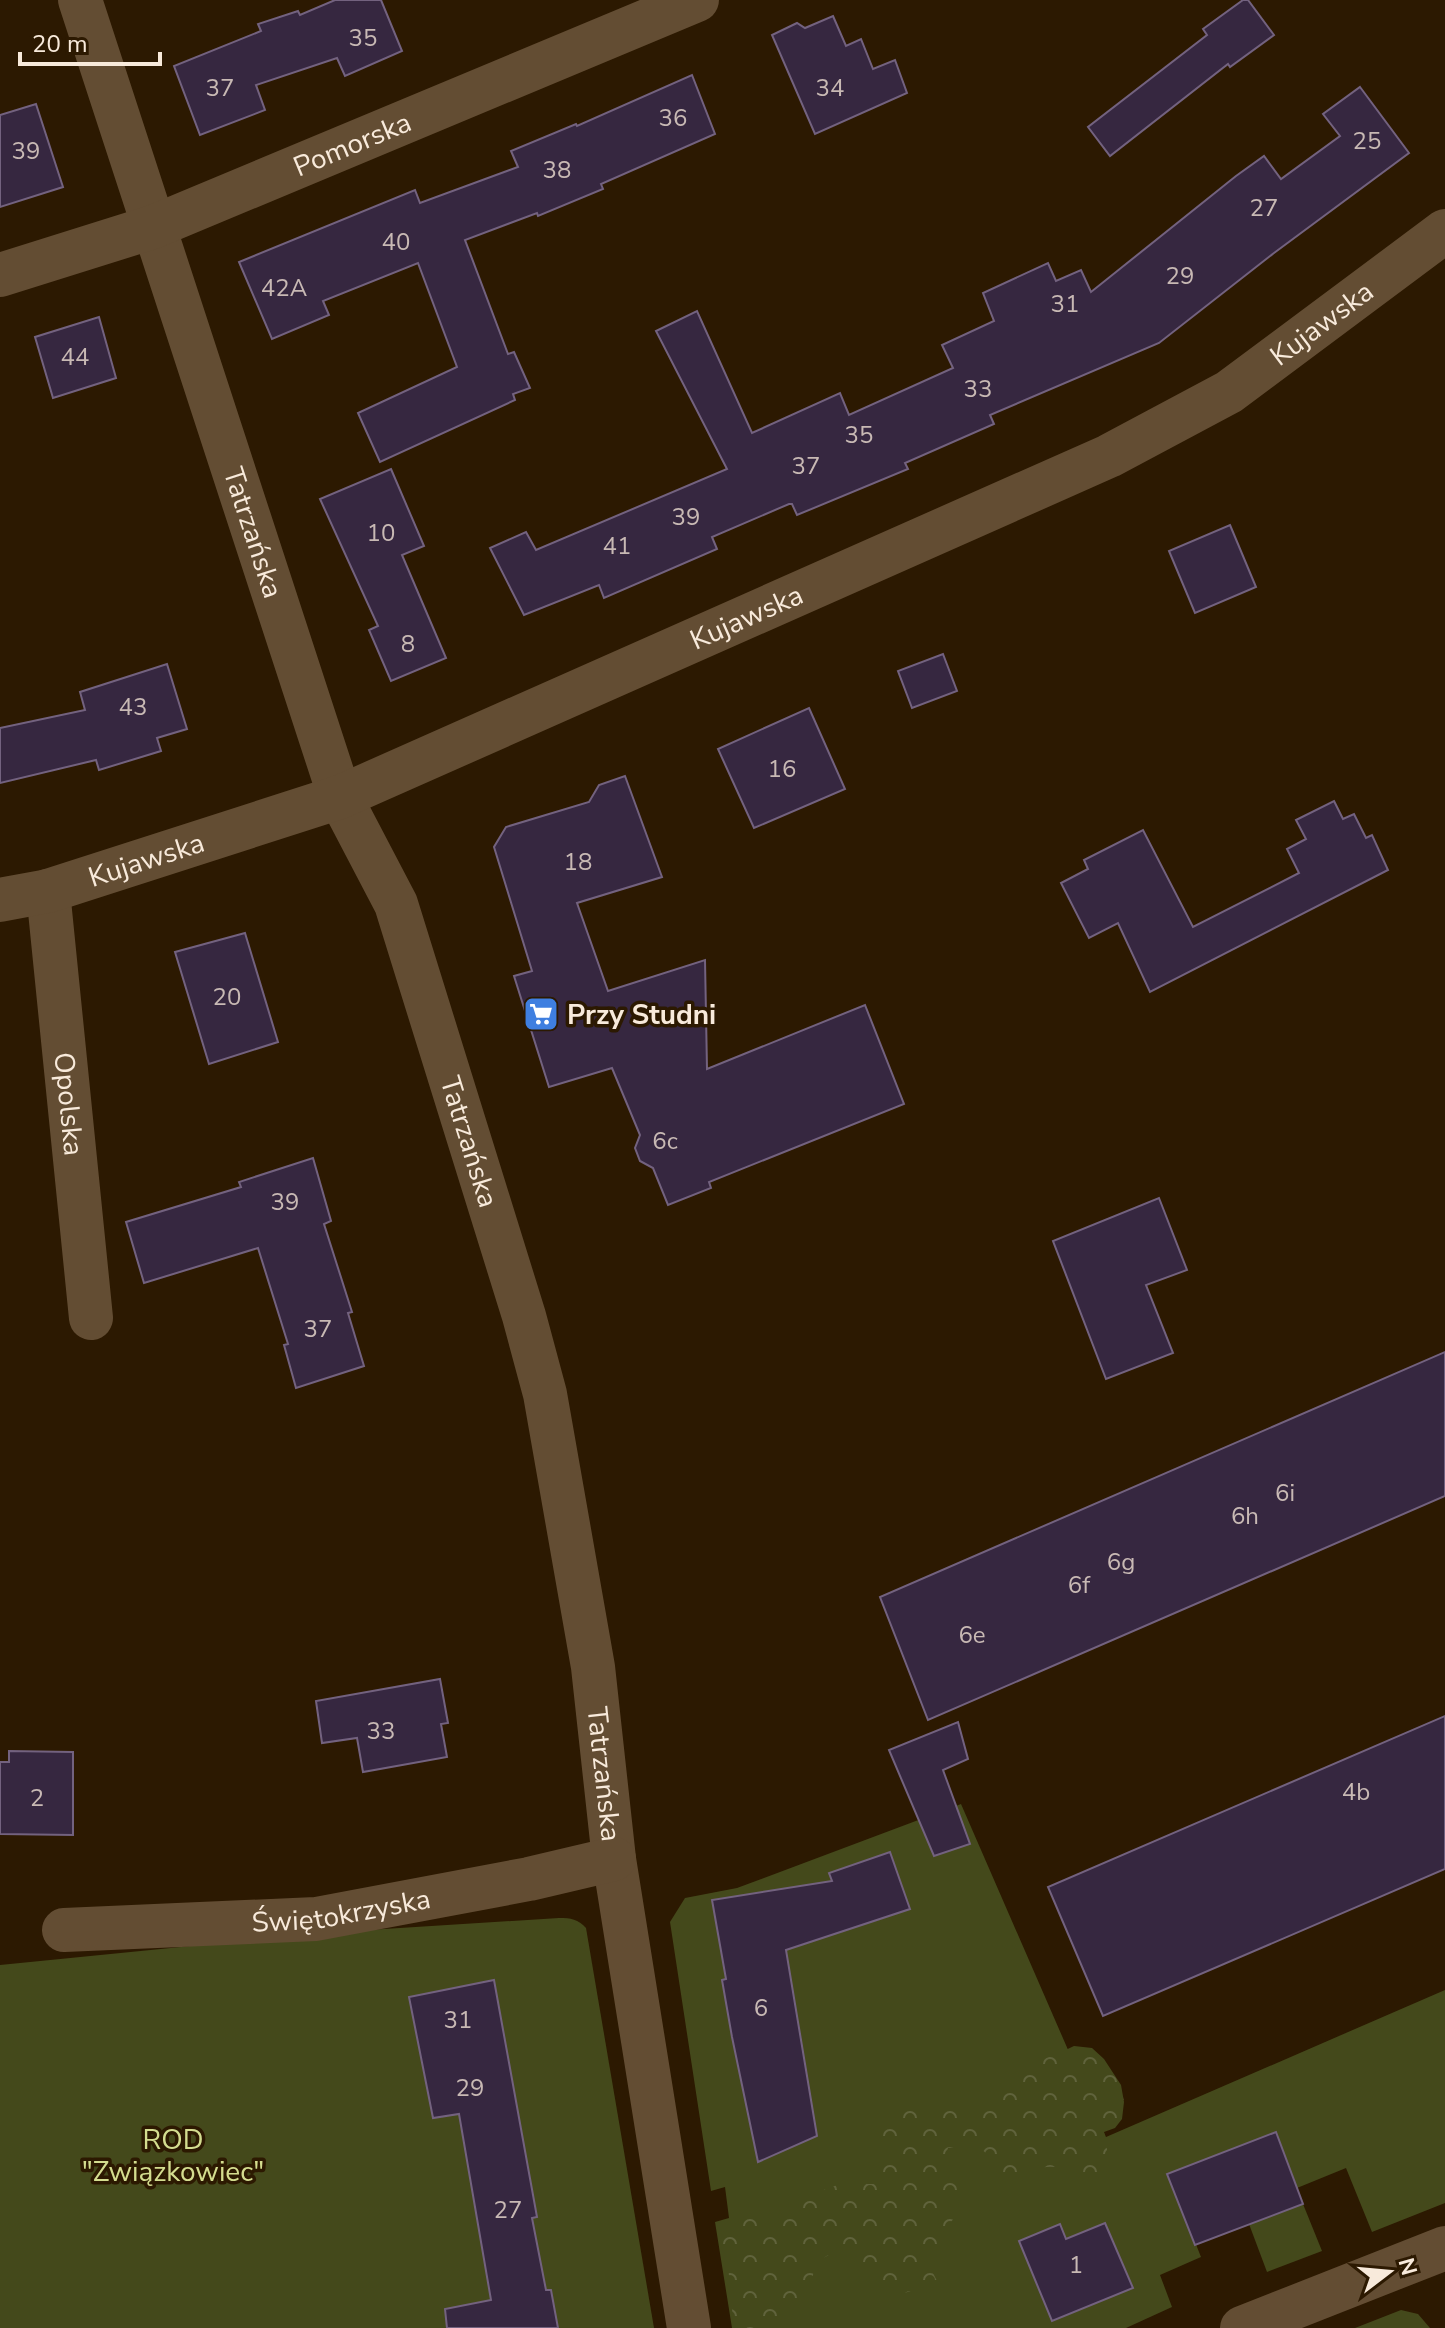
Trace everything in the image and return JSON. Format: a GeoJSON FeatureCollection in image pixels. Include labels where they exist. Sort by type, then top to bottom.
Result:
{"type":"FeatureCollection","features":[{"type":"Feature","properties":{"kind":"street","name":"Tatrzańska"},"geometry":{"type":"LineString","coordinates":[[80,0],[340,797],[396,904],[520,1301],[545,1394],[593,1667],[614,1859],[689,2328]]}},
{"type":"Feature","properties":{"kind":"street","name":"Pomorska"},"geometry":{"type":"LineString","coordinates":[[0,275],[153,227],[697,0]]}},
{"type":"Feature","properties":{"kind":"street","name":"Kujawska"},"geometry":{"type":"LineString","coordinates":[[0,900],[48,891],[340,797],[1109,456],[1229,392],[1445,231]]}},
{"type":"Feature","properties":{"kind":"street","name":"Opolska"},"geometry":{"type":"LineString","coordinates":[[48,891],[91,1318]]}},
{"type":"Feature","properties":{"kind":"street","name":"Świętokrzyska"},"geometry":{"type":"LineString","coordinates":[[64,1930],[316,1919],[529,1879],[614,1859]]}},
{"type":"Feature","properties":{"kind":"street"},"geometry":{"type":"LineString","coordinates":[[1242,2328],[1443,2252]]}},
{"type":"Feature","properties":{"kind":"green space"},"geometry":{"type":"Polygon","coordinates":[[[961,1804],[1106,2137],[1445,1990],[1445,2203],[1372,2232],[1346,2168],[1297,2188],[1276,2132],[1168,2174],[1201,2257],[1160,2275],[1172,2307],[1126,2328],[732,2328],[715,2222],[729,2218],[725,2187],[711,2191],[670,1922],[685,1898],[737,1888],[961,1804]]]}},
{"type":"Feature","properties":{"kind":"green space","name":"ROD \"Związkowiec\""},"geometry":{"type":"Polygon","coordinates":[[[559,1918],[574,1920],[586,1928],[654,2328],[0,2328],[0,1965],[321,1933],[559,1918]]]}},
{"type":"Feature","properties":{"kind":"green space"},"geometry":{"type":"Polygon","coordinates":[[[1074,2046],[1092,2048],[1104,2059],[1121,2085],[1124,2102],[1122,2119],[1115,2128],[1104,2132],[1109,2161],[1103,2174],[1084,2178],[1067,2168],[1051,2167],[1012,2177],[1004,2174],[985,2152],[977,2148],[948,2148],[945,2160],[960,2184],[956,2215],[949,2225],[939,2230],[933,2273],[938,2283],[925,2292],[917,2289],[898,2295],[879,2294],[859,2263],[840,2250],[820,2261],[804,2300],[782,2312],[775,2328],[737,2328],[733,2320],[727,2254],[720,2237],[724,2225],[762,2213],[780,2211],[813,2194],[859,2177],[867,2184],[878,2184],[883,2131],[892,2112],[901,2104],[916,2100],[953,2109],[974,2105],[1038,2062],[1074,2046]]]}},
{"type":"Feature","properties":{"kind":"green space"},"geometry":{"type":"Polygon","coordinates":[[[1303,2204],[1322,2251],[1267,2272],[1249,2224],[1303,2204]]]}},
{"type":"Feature","properties":{"kind":"green space"},"geometry":{"type":"Polygon","coordinates":[[[1401,2310],[1418,2314],[1430,2328],[1355,2328],[1401,2310]]]}},
{"type":"Feature","properties":{"kind":"building"},"geometry":{"type":"Polygon","coordinates":[[[335,0],[381,0],[402,51],[345,76],[337,58],[256,85],[265,110],[200,135],[174,66],[261,31],[258,24],[298,11],[300,15],[335,0]]]}},
{"type":"Feature","properties":{"kind":"building"},"geometry":{"type":"Polygon","coordinates":[[[1243,0],[1248,0],[1274,35],[1230,67],[1228,64],[1110,156],[1088,127],[1207,35],[1203,29],[1243,0]]]}},
{"type":"Feature","properties":{"kind":"building"},"geometry":{"type":"Polygon","coordinates":[[[833,16],[846,46],[861,39],[873,69],[895,60],[907,93],[815,134],[772,35],[797,23],[805,28],[833,16]]]}},
{"type":"Feature","properties":{"kind":"building"},"geometry":{"type":"Polygon","coordinates":[[[692,75],[715,134],[601,184],[603,189],[538,216],[537,213],[465,240],[508,354],[514,352],[530,388],[513,394],[515,400],[380,462],[358,413],[457,367],[418,263],[323,301],[329,315],[272,339],[239,262],[415,190],[420,203],[518,167],[511,151],[577,126],[692,75]]]}},
{"type":"Feature","properties":{"kind":"building"},"geometry":{"type":"Polygon","coordinates":[[[1360,87],[1409,153],[1159,343],[990,415],[994,424],[905,463],[908,469],[797,515],[792,504],[789,504],[712,537],[717,549],[604,598],[599,585],[524,615],[490,548],[526,532],[536,550],[727,469],[656,331],[697,311],[752,433],[840,393],[849,415],[953,368],[942,345],[994,321],[983,293],[1048,263],[1056,281],[1081,270],[1091,292],[1264,156],[1281,179],[1340,136],[1323,114],[1360,87]]]}},
{"type":"Feature","properties":{"kind":"building"},"geometry":{"type":"Polygon","coordinates":[[[36,104],[63,187],[0,207],[0,115],[36,104]]]}},
{"type":"Feature","properties":{"kind":"building"},"geometry":{"type":"Polygon","coordinates":[[[99,317],[116,378],[53,398],[35,337],[99,317]]]}},
{"type":"Feature","properties":{"kind":"building"},"geometry":{"type":"Polygon","coordinates":[[[391,469],[424,546],[402,555],[446,658],[391,681],[369,630],[378,626],[320,499],[391,469]]]}},
{"type":"Feature","properties":{"kind":"building"},"geometry":{"type":"Polygon","coordinates":[[[1230,525],[1256,587],[1195,613],[1169,551],[1230,525]]]}},
{"type":"Feature","properties":{"kind":"building"},"geometry":{"type":"Polygon","coordinates":[[[943,654],[957,691],[912,708],[898,671],[943,654]]]}},
{"type":"Feature","properties":{"kind":"building"},"geometry":{"type":"Polygon","coordinates":[[[167,664],[187,729],[157,738],[161,751],[99,770],[96,760],[0,783],[0,728],[85,710],[80,692],[167,664]]]}},
{"type":"Feature","properties":{"kind":"building"},"geometry":{"type":"Polygon","coordinates":[[[809,708],[845,789],[754,828],[718,749],[809,708]]]}},
{"type":"Feature","properties":{"kind":"building"},"geometry":{"type":"Polygon","coordinates":[[[625,776],[662,877],[577,903],[608,991],[705,960],[707,1069],[865,1005],[904,1104],[709,1182],[711,1188],[668,1205],[653,1168],[640,1161],[635,1148],[640,1135],[612,1068],[549,1087],[514,976],[532,971],[494,847],[506,827],[589,802],[599,785],[625,776]]]}},
{"type":"Feature","properties":{"kind":"building"},"geometry":{"type":"Polygon","coordinates":[[[1334,801],[1343,819],[1354,814],[1366,838],[1372,835],[1388,870],[1150,992],[1118,923],[1089,938],[1061,883],[1088,869],[1084,860],[1143,830],[1193,927],[1299,873],[1287,849],[1306,839],[1296,820],[1334,801]]]}},
{"type":"Feature","properties":{"kind":"building"},"geometry":{"type":"Polygon","coordinates":[[[245,933],[278,1042],[209,1064],[175,952],[245,933]]]}},
{"type":"Feature","properties":{"kind":"building"},"geometry":{"type":"Polygon","coordinates":[[[313,1158],[331,1221],[324,1224],[352,1312],[348,1313],[364,1366],[296,1388],[284,1345],[288,1344],[258,1248],[144,1283],[126,1222],[241,1187],[239,1182],[313,1158]]]}},
{"type":"Feature","properties":{"kind":"building"},"geometry":{"type":"Polygon","coordinates":[[[1159,1198],[1187,1270],[1146,1285],[1173,1353],[1106,1379],[1053,1241],[1159,1198]]]}},
{"type":"Feature","properties":{"kind":"building"},"geometry":{"type":"Polygon","coordinates":[[[1445,1352],[1445,1496],[928,1720],[880,1597],[1445,1352]]]}},
{"type":"Feature","properties":{"kind":"building"},"geometry":{"type":"Polygon","coordinates":[[[440,1679],[448,1723],[441,1724],[447,1757],[363,1772],[357,1738],[322,1743],[316,1701],[440,1679]]]}},
{"type":"Feature","properties":{"kind":"building"},"geometry":{"type":"Polygon","coordinates":[[[1445,1716],[1445,1869],[1103,2016],[1048,1887],[1445,1716]]]}},
{"type":"Feature","properties":{"kind":"building"},"geometry":{"type":"Polygon","coordinates":[[[958,1722],[968,1759],[943,1770],[970,1844],[934,1856],[889,1750],[958,1722]]]}},
{"type":"Feature","properties":{"kind":"building"},"geometry":{"type":"Polygon","coordinates":[[[9,1751],[73,1752],[73,1835],[0,1834],[0,1762],[9,1762],[9,1751]]]}},
{"type":"Feature","properties":{"kind":"building"},"geometry":{"type":"Polygon","coordinates":[[[890,1852],[910,1909],[786,1950],[817,2136],[758,2162],[732,2037],[722,1980],[726,1979],[712,1900],[832,1881],[829,1873],[890,1852]]]}},
{"type":"Feature","properties":{"kind":"building"},"geometry":{"type":"Polygon","coordinates":[[[494,1980],[537,2217],[532,2218],[546,2290],[551,2290],[558,2328],[447,2328],[445,2309],[491,2300],[459,2114],[433,2118],[409,1997],[494,1980]]]}},
{"type":"Feature","properties":{"kind":"building"},"geometry":{"type":"Polygon","coordinates":[[[1276,2132],[1303,2204],[1195,2245],[1167,2174],[1276,2132]]]}},
{"type":"Feature","properties":{"kind":"building"},"geometry":{"type":"Polygon","coordinates":[[[1105,2223],[1133,2288],[1052,2321],[1019,2241],[1060,2224],[1066,2239],[1105,2223]]]}},
{"type":"Feature","properties":{"kind":"place","name":"Przy Studni"},"geometry":{"type":"Point","coordinates":[541,1014]}}]}
